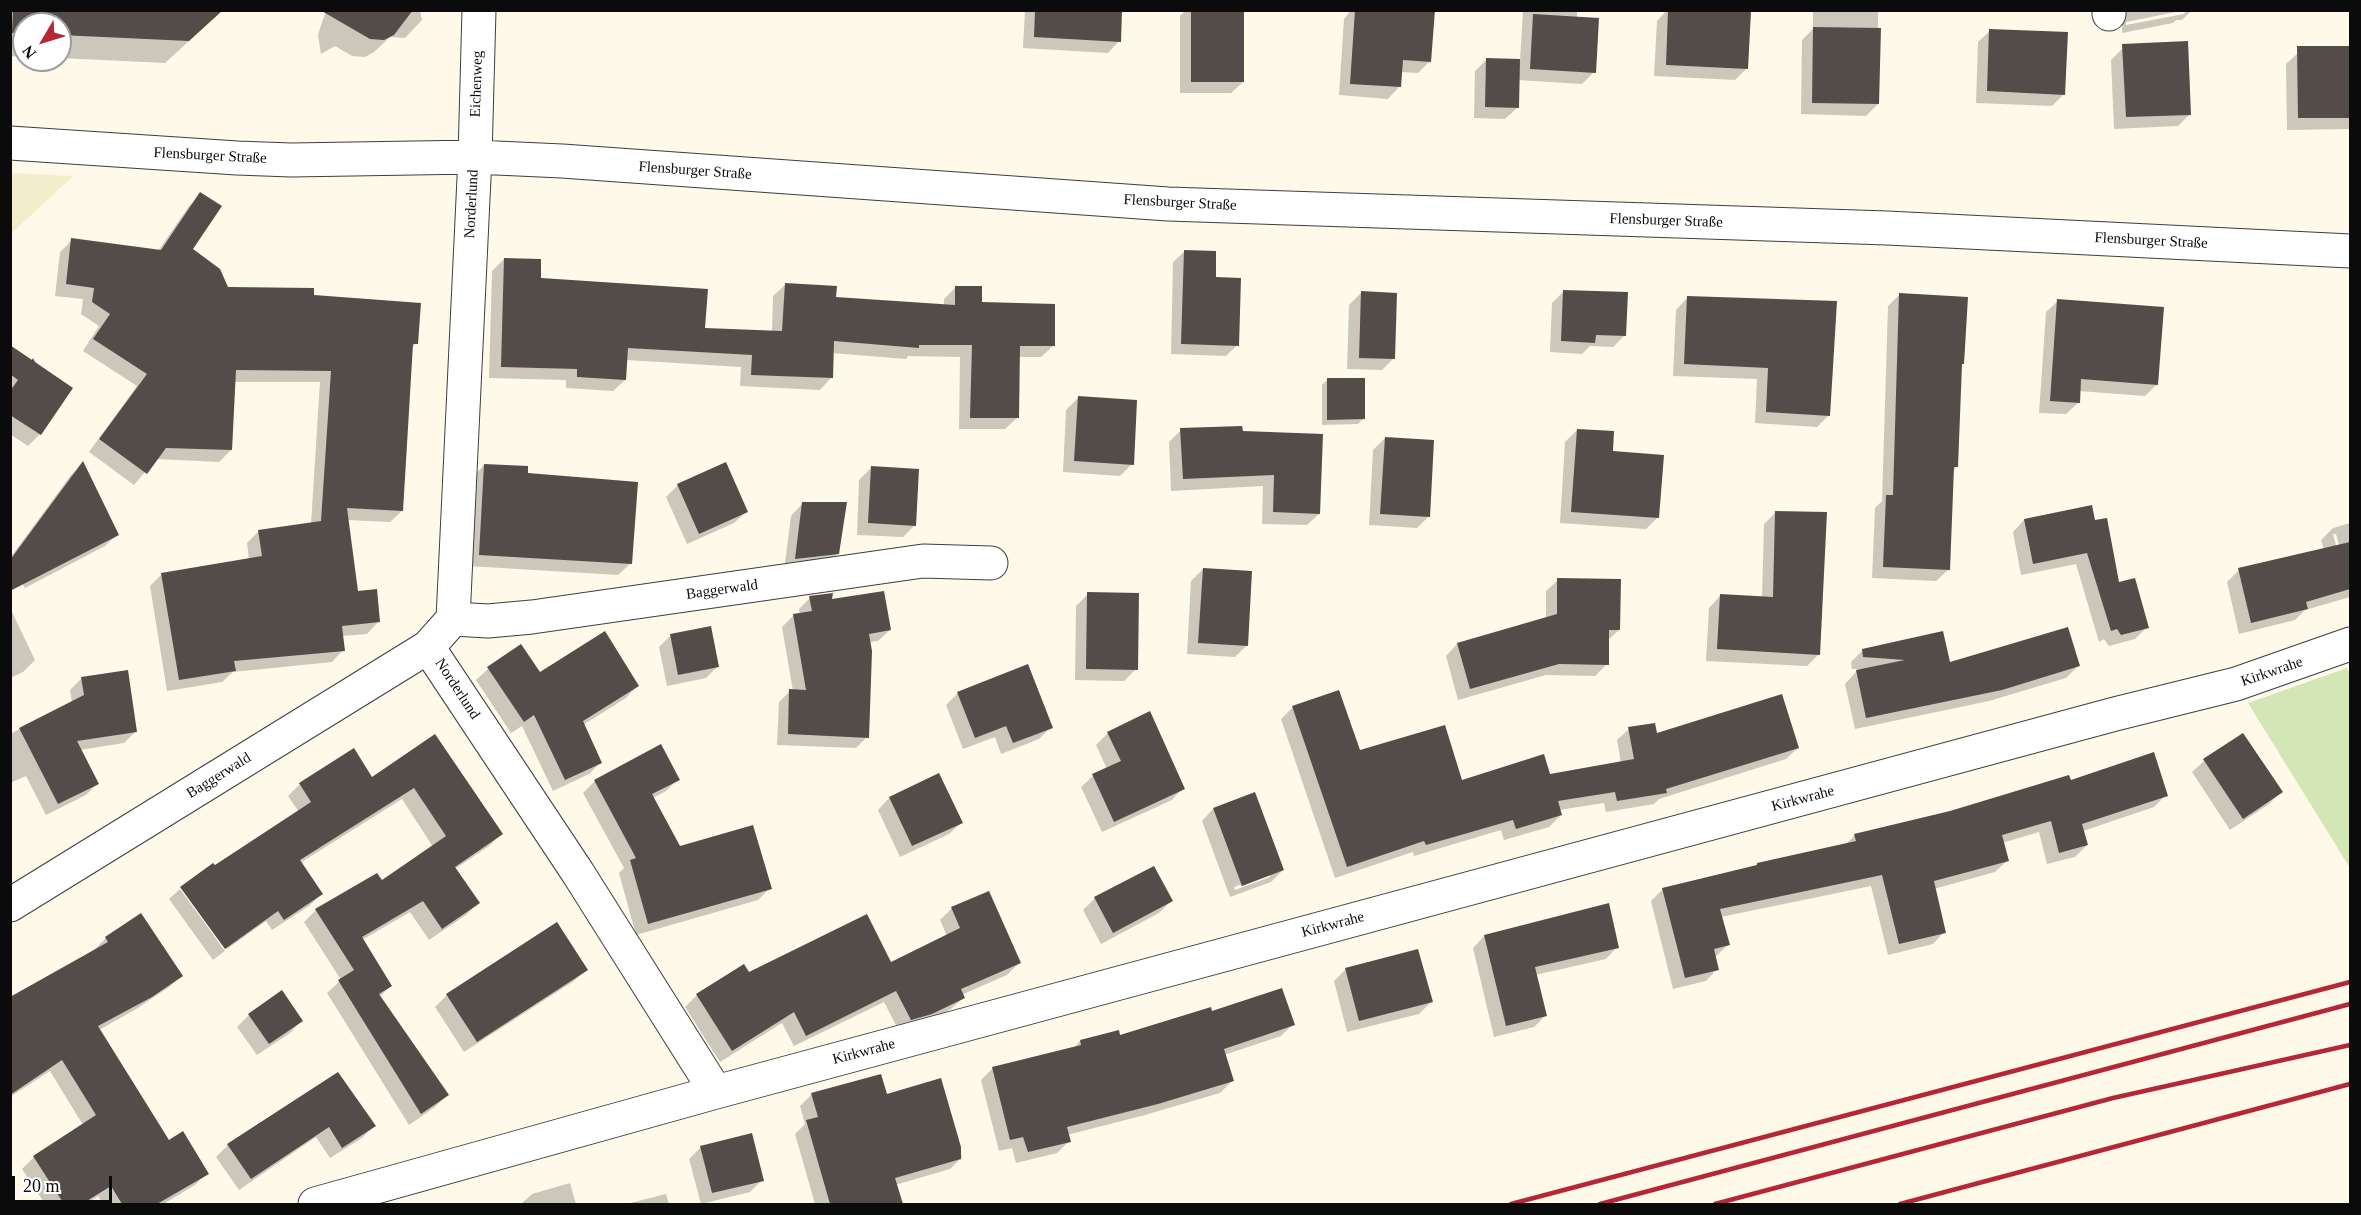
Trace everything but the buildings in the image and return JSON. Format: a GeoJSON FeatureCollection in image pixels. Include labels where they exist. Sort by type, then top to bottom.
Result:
{"type":"FeatureCollection","features":[{"type":"Feature","properties":{"kind":"street","name":"Eichenweg"},"geometry":{"type":"LineString","coordinates":[[475,157],[479,10]]}},
{"type":"Feature","properties":{"kind":"street","name":"Flensburger Straße"},"geometry":{"type":"LineString","coordinates":[[10,143],[280,159],[475,157],[562,161],[1168,204],[1887,228],[2350,251]]}},
{"type":"Feature","properties":{"kind":"street","name":"Norderlund"},"geometry":{"type":"LineString","coordinates":[[475,157],[453,619],[428,646],[578,873],[716,1092]]}},
{"type":"Feature","properties":{"kind":"street","name":"Baggerwald"},"geometry":{"type":"LineString","coordinates":[[453,619],[488,621],[532,617],[923,561],[991,563]]}},
{"type":"Feature","properties":{"kind":"street","name":"Kirkwrahe"},"geometry":{"type":"LineString","coordinates":[[315,1204],[716,1092],[2115,714],[2236,684],[2350,644]]}},
{"type":"Feature","properties":{"kind":"street","name":"Baggerwald"},"geometry":{"type":"LineString","coordinates":[[10,905],[428,646]]}},
{"type":"Feature","properties":{"kind":"shaded area"},"geometry":{"type":"Polygon","coordinates":[[[11,173],[73,176],[11,234],[11,173]]]}},
{"type":"Feature","properties":{"kind":"green space"},"geometry":{"type":"Polygon","coordinates":[[[2347,668],[2350,675],[2350,868],[2248,703],[2347,668]]]}},
{"type":"Feature","properties":{"kind":"railway"},"geometry":{"type":"LineString","coordinates":[[1511,1204],[2350,982]]}},
{"type":"Feature","properties":{"kind":"railway"},"geometry":{"type":"LineString","coordinates":[[1600,1204],[2350,1004]]}},
{"type":"Feature","properties":{"kind":"railway"},"geometry":{"type":"LineString","coordinates":[[1715,1204],[2113,1098],[2350,1045]]}},
{"type":"Feature","properties":{"kind":"railway"},"geometry":{"type":"LineString","coordinates":[[1900,1204],[2350,1084]]}}]}
